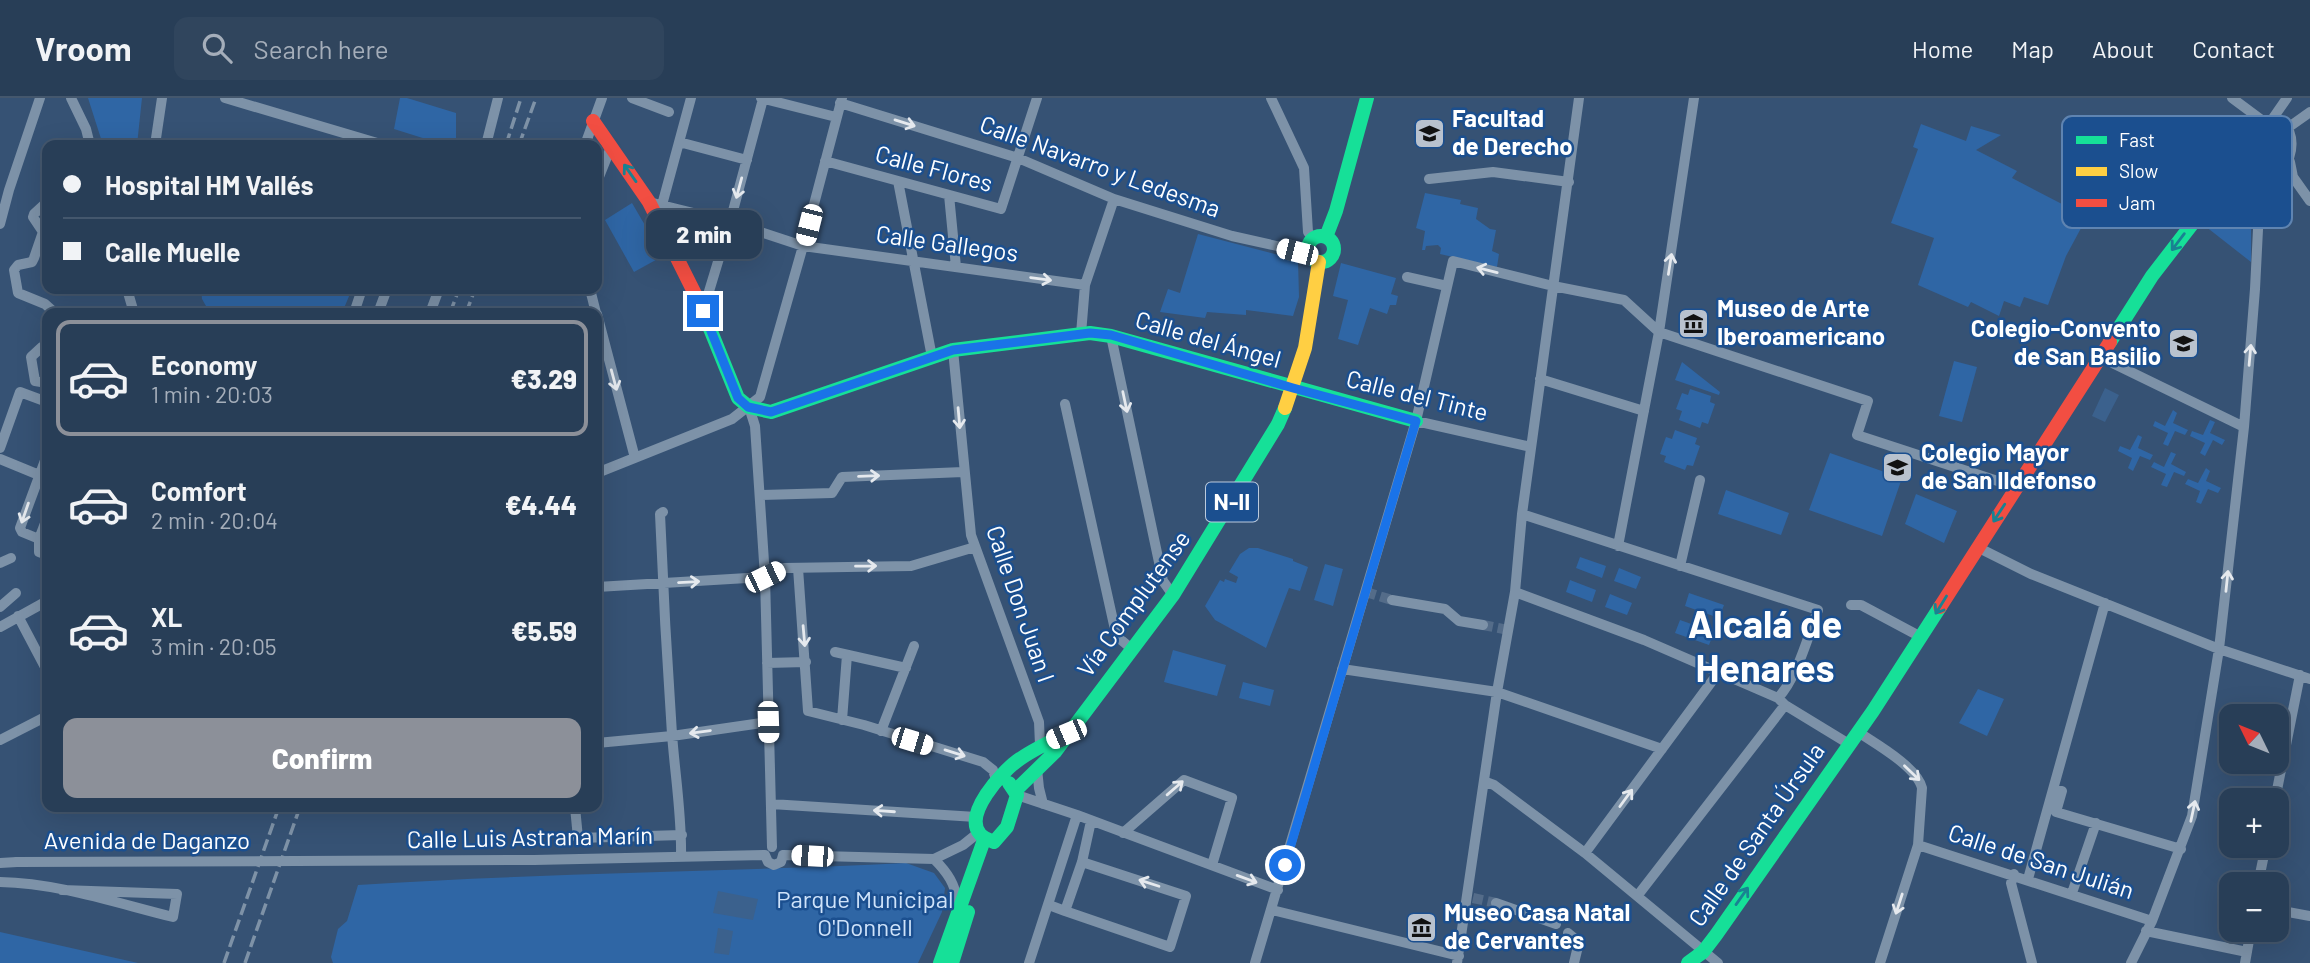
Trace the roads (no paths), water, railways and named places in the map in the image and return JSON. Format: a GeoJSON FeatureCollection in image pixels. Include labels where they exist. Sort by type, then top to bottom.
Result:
{"type":"FeatureCollection","features":[{"type":"Feature","properties":{"kind":"street"},"geometry":{"type":"LineString","coordinates":[[0,224],[4,189],[40,98]]}},
{"type":"Feature","properties":{"kind":"street"},"geometry":{"type":"LineString","coordinates":[[71,98],[89,140]]}},
{"type":"Feature","properties":{"kind":"street"},"geometry":{"type":"LineString","coordinates":[[156,140],[162,98]]}},
{"type":"Feature","properties":{"kind":"street"},"geometry":{"type":"LineString","coordinates":[[225,98],[367,140]]}},
{"type":"Feature","properties":{"kind":"street"},"geometry":{"type":"LineString","coordinates":[[487,140],[498,98]]}},
{"type":"Feature","properties":{"kind":"street"},"geometry":{"type":"LineString","coordinates":[[587,140],[602,98]]}},
{"type":"Feature","properties":{"kind":"street"},"geometry":{"type":"LineString","coordinates":[[632,98],[668,112]]}},
{"type":"Feature","properties":{"kind":"street"},"geometry":{"type":"LineString","coordinates":[[655,203],[679,142],[691,98]]}},
{"type":"Feature","properties":{"kind":"street"},"geometry":{"type":"LineString","coordinates":[[707,298],[762,98],[836,117]]}},
{"type":"Feature","properties":{"kind":"street"},"geometry":{"type":"LineString","coordinates":[[1271,98],[1304,168],[1308,232],[1315,242],[1310,257],[1319,262]]}},
{"type":"Feature","properties":{"kind":"street","name":"N-II"},"geometry":{"type":"LineString","coordinates":[[1315,242],[1336,211],[1367,98]]}},
{"type":"Feature","properties":{"kind":"street"},"geometry":{"type":"LineString","coordinates":[[1272,910],[1458,959],[1470,897],[1497,692],[1515,592],[1522,514],[1579,98]]}},
{"type":"Feature","properties":{"kind":"street"},"geometry":{"type":"LineString","coordinates":[[1618,546],[1659,332],[1694,98]]}},
{"type":"Feature","properties":{"kind":"street"},"geometry":{"type":"LineString","coordinates":[[2232,98],[2260,116]]}},
{"type":"Feature","properties":{"kind":"street"},"geometry":{"type":"LineString","coordinates":[[2274,116],[2289,98]]}},
{"type":"Feature","properties":{"kind":"street"},"geometry":{"type":"LineString","coordinates":[[2285,116],[2289,98]]}},
{"type":"Feature","properties":{"kind":"street","name":"Calle Flores"},"geometry":{"type":"LineString","coordinates":[[825,161],[1001,209],[1034,99]]}},
{"type":"Feature","properties":{"kind":"street"},"geometry":{"type":"LineString","coordinates":[[602,472],[732,419],[760,397],[841,100]]}},
{"type":"Feature","properties":{"kind":"street","name":"Calle Navarro y Ledesma"},"geometry":{"type":"LineString","coordinates":[[841,100],[1018,158],[1114,199],[1232,236],[1315,242]]}},
{"type":"Feature","properties":{"kind":"street"},"geometry":{"type":"LineString","coordinates":[[2292,122],[2310,112]]}},
{"type":"Feature","properties":{"kind":"street"},"geometry":{"type":"LineString","coordinates":[[593,121],[655,203],[738,398],[748,407],[755,426],[765,577],[771,804],[768,862],[774,865],[781,862],[783,855],[778,847],[769,851]]}},
{"type":"Feature","properties":{"kind":"street"},"geometry":{"type":"LineString","coordinates":[[2292,133],[2292,152]]}},
{"type":"Feature","properties":{"kind":"street"},"geometry":{"type":"LineString","coordinates":[[679,142],[747,160]]}},
{"type":"Feature","properties":{"kind":"street"},"geometry":{"type":"LineString","coordinates":[[602,169],[611,146]]}},
{"type":"Feature","properties":{"kind":"street"},"geometry":{"type":"LineString","coordinates":[[1429,178],[1493,172],[1569,182]]}},
{"type":"Feature","properties":{"kind":"street"},"geometry":{"type":"LineString","coordinates":[[2292,177],[2310,201]]}},
{"type":"Feature","properties":{"kind":"street"},"geometry":{"type":"LineString","coordinates":[[898,181],[932,357]]}},
{"type":"Feature","properties":{"kind":"street"},"geometry":{"type":"LineString","coordinates":[[949,195],[956,267]]}},
{"type":"Feature","properties":{"kind":"street"},"geometry":{"type":"LineString","coordinates":[[1081,334],[1085,285],[1114,199]]}},
{"type":"Feature","properties":{"kind":"street","name":"Calle Gallegos"},"geometry":{"type":"LineString","coordinates":[[655,203],[730,222],[803,246],[1085,285]]}},
{"type":"Feature","properties":{"kind":"street"},"geometry":{"type":"LineString","coordinates":[[42,207],[33,217],[42,230]]}},
{"type":"Feature","properties":{"kind":"street","name":"Calle de Santa Úrsula"},"geometry":{"type":"LineString","coordinates":[[1688,963],[1703,952],[1853,738],[1921,637],[2152,276],[2189,228]]}},
{"type":"Feature","properties":{"kind":"street"},"geometry":{"type":"LineString","coordinates":[[2131,963],[2152,920],[2192,816],[2219,649],[2244,427],[2258,228]]}},
{"type":"Feature","properties":{"kind":"street"},"geometry":{"type":"LineString","coordinates":[[42,235],[32,262],[18,265],[14,270],[18,293],[50,308]]}},
{"type":"Feature","properties":{"kind":"street","name":"N-II"},"geometry":{"type":"LineString","coordinates":[[1315,242],[1333,243],[1334,253],[1328,260],[1319,262]]}},
{"type":"Feature","properties":{"kind":"street"},"geometry":{"type":"LineString","coordinates":[[1255,963],[1416,421],[1453,261],[1553,286],[1624,300],[1659,332],[1868,401],[1857,435],[2016,487]]}},
{"type":"Feature","properties":{"kind":"street","name":"Vía Complutense"},"geometry":{"type":"LineString","coordinates":[[1016,793],[1055,752],[1173,595],[1278,424],[1305,348],[1319,262]]}},
{"type":"Feature","properties":{"kind":"street"},"geometry":{"type":"LineString","coordinates":[[1406,277],[1447,286]]}},
{"type":"Feature","properties":{"kind":"street"},"geometry":{"type":"LineString","coordinates":[[602,333],[635,458]]}},
{"type":"Feature","properties":{"kind":"street","name":"Calle del Ángel"},"geometry":{"type":"LineString","coordinates":[[748,407],[771,412],[953,350],[1081,334],[1111,335],[1293,388]]}},
{"type":"Feature","properties":{"kind":"street"},"geometry":{"type":"LineString","coordinates":[[1111,335],[1163,580],[1173,595]]}},
{"type":"Feature","properties":{"kind":"street"},"geometry":{"type":"LineString","coordinates":[[42,347],[31,357],[35,381],[42,382]]}},
{"type":"Feature","properties":{"kind":"street","name":"Calle Don Juan I"},"geometry":{"type":"LineString","coordinates":[[953,350],[971,535],[1039,722],[1040,745]]}},
{"type":"Feature","properties":{"kind":"street"},"geometry":{"type":"LineString","coordinates":[[2100,357],[2244,427]]}},
{"type":"Feature","properties":{"kind":"street"},"geometry":{"type":"LineString","coordinates":[[1540,379],[1644,411]]}},
{"type":"Feature","properties":{"kind":"street","name":"Calle del Tinte"},"geometry":{"type":"LineString","coordinates":[[1293,388],[1416,421],[1531,447]]}},
{"type":"Feature","properties":{"kind":"street"},"geometry":{"type":"LineString","coordinates":[[0,448],[20,392],[42,400]]}},
{"type":"Feature","properties":{"kind":"street"},"geometry":{"type":"LineString","coordinates":[[1065,404],[1114,625],[1120,639],[1133,650]]}},
{"type":"Feature","properties":{"kind":"street"},"geometry":{"type":"LineString","coordinates":[[0,459],[39,475]]}},
{"type":"Feature","properties":{"kind":"street"},"geometry":{"type":"LineString","coordinates":[[39,539],[22,532],[20,528],[42,468]]}},
{"type":"Feature","properties":{"kind":"street"},"geometry":{"type":"LineString","coordinates":[[761,495],[832,493],[842,477],[963,472]]}},
{"type":"Feature","properties":{"kind":"street"},"geometry":{"type":"LineString","coordinates":[[1680,566],[1700,480]]}},
{"type":"Feature","properties":{"kind":"street"},"geometry":{"type":"LineString","coordinates":[[663,512],[660,514],[672,736],[682,835],[681,857]]}},
{"type":"Feature","properties":{"kind":"street"},"geometry":{"type":"LineString","coordinates":[[1522,514],[1818,610],[1782,693],[1782,701],[1638,895]]}},
{"type":"Feature","properties":{"kind":"street"},"geometry":{"type":"LineString","coordinates":[[42,531],[39,539],[42,550]]}},
{"type":"Feature","properties":{"kind":"street"},"geometry":{"type":"LineString","coordinates":[[602,587],[765,577],[784,568],[912,566],[975,547]]}},
{"type":"Feature","properties":{"kind":"street"},"geometry":{"type":"LineString","coordinates":[[1977,547],[2031,574],[2219,649],[2305,677],[2278,788]]}},
{"type":"Feature","properties":{"kind":"street"},"geometry":{"type":"LineString","coordinates":[[0,563],[11,558]]}},
{"type":"Feature","properties":{"kind":"street"},"geometry":{"type":"LineString","coordinates":[[798,568],[808,711],[983,762],[993,770],[997,783],[1009,783],[1016,793],[1278,890]]}},
{"type":"Feature","properties":{"kind":"street"},"geometry":{"type":"LineString","coordinates":[[1515,592],[1644,640],[1716,676],[1782,701],[1853,738],[1920,779],[1923,799],[1918,845],[1880,963]]}},
{"type":"Feature","properties":{"kind":"street"},"geometry":{"type":"LineString","coordinates":[[0,607],[16,593]]}},
{"type":"Feature","properties":{"kind":"street"},"geometry":{"type":"LineString","coordinates":[[1392,600],[1445,609],[1458,621],[1483,625]]}},
{"type":"Feature","properties":{"kind":"street"},"geometry":{"type":"LineString","coordinates":[[2028,879],[2105,603]]}},
{"type":"Feature","properties":{"kind":"street"},"geometry":{"type":"LineString","coordinates":[[0,626],[42,604]]}},
{"type":"Feature","properties":{"kind":"street"},"geometry":{"type":"LineString","coordinates":[[1851,605],[1861,605],[1921,637]]}},
{"type":"Feature","properties":{"kind":"street"},"geometry":{"type":"LineString","coordinates":[[18,616],[42,654]]}},
{"type":"Feature","properties":{"kind":"street"},"geometry":{"type":"LineString","coordinates":[[881,731],[914,646]]}},
{"type":"Feature","properties":{"kind":"street"},"geometry":{"type":"LineString","coordinates":[[835,652],[906,668]]}},
{"type":"Feature","properties":{"kind":"street"},"geometry":{"type":"LineString","coordinates":[[842,720],[847,655]]}},
{"type":"Feature","properties":{"kind":"street"},"geometry":{"type":"LineString","coordinates":[[767,663],[806,663]]}},
{"type":"Feature","properties":{"kind":"street"},"geometry":{"type":"LineString","coordinates":[[1342,669],[1497,692],[1662,749]]}},
{"type":"Feature","properties":{"kind":"street"},"geometry":{"type":"LineString","coordinates":[[1586,853],[1716,676]]}},
{"type":"Feature","properties":{"kind":"street"},"geometry":{"type":"LineString","coordinates":[[0,740],[42,719]]}},
{"type":"Feature","properties":{"kind":"street"},"geometry":{"type":"LineString","coordinates":[[602,743],[672,736],[768,722]]}},
{"type":"Feature","properties":{"kind":"street","name":"Vía Complutense"},"geometry":{"type":"LineString","coordinates":[[976,817],[987,791],[1014,764],[1040,745],[1066,734]]}},
{"type":"Feature","properties":{"kind":"street"},"geometry":{"type":"LineString","coordinates":[[1037,769],[1043,804]]}},
{"type":"Feature","properties":{"kind":"street"},"geometry":{"type":"LineString","coordinates":[[1123,833],[1184,780],[1232,797],[1212,865]]}},
{"type":"Feature","properties":{"kind":"street"},"geometry":{"type":"LineString","coordinates":[[1486,782],[1586,853],[1718,963]]}},
{"type":"Feature","properties":{"kind":"street"},"geometry":{"type":"LineString","coordinates":[[2054,789],[2062,792],[2056,812],[2181,849]]}},
{"type":"Feature","properties":{"kind":"street"},"geometry":{"type":"LineString","coordinates":[[783,855],[934,859],[963,845],[1002,836],[1016,793]]}},
{"type":"Feature","properties":{"kind":"street"},"geometry":{"type":"LineString","coordinates":[[771,804],[976,817],[975,823],[985,838],[973,896],[952,963]]}},
{"type":"Feature","properties":{"kind":"street","name":"Calle Luis Astrana Marín"},"geometry":{"type":"LineString","coordinates":[[575,812],[578,838],[682,835]]}},
{"type":"Feature","properties":{"kind":"street"},"geometry":{"type":"LineString","coordinates":[[1031,962],[1077,815]]}},
{"type":"Feature","properties":{"kind":"street"},"geometry":{"type":"LineString","coordinates":[[1065,911],[1082,862],[1091,821]]}},
{"type":"Feature","properties":{"kind":"street"},"geometry":{"type":"LineString","coordinates":[[2072,893],[2096,823]]}},
{"type":"Feature","properties":{"kind":"street"},"geometry":{"type":"LineString","coordinates":[[940,963],[958,905],[985,838]]}},
{"type":"Feature","properties":{"kind":"street","name":"Calle de San Julián"},"geometry":{"type":"LineString","coordinates":[[1918,845],[2152,920]]}},
{"type":"Feature","properties":{"kind":"street","name":"Calle Luis Astrana Marín"},"geometry":{"type":"LineString","coordinates":[[295,861],[681,857],[769,851]]}},
{"type":"Feature","properties":{"kind":"street"},"geometry":{"type":"LineString","coordinates":[[934,859],[956,888],[958,905]]}},
{"type":"Feature","properties":{"kind":"street","name":"Avenida de Daganzo"},"geometry":{"type":"LineString","coordinates":[[0,863],[295,861]]}},
{"type":"Feature","properties":{"kind":"street"},"geometry":{"type":"LineString","coordinates":[[1049,905],[1170,947],[1186,895],[1082,862]]}},
{"type":"Feature","properties":{"kind":"street"},"geometry":{"type":"LineString","coordinates":[[2014,874],[2011,883],[2032,963]]}},
{"type":"Feature","properties":{"kind":"street"},"geometry":{"type":"LineString","coordinates":[[0,882],[62,890],[173,917],[177,894],[62,890]]}},
{"type":"Feature","properties":{"kind":"street"},"geometry":{"type":"LineString","coordinates":[[1496,903],[1556,924]]}},
{"type":"Feature","properties":{"kind":"street"},"geometry":{"type":"LineString","coordinates":[[2289,913],[2310,916]]}},
{"type":"Feature","properties":{"kind":"street"},"geometry":{"type":"LineString","coordinates":[[2146,931],[2247,952]]}},
{"type":"Feature","properties":{"kind":"street"},"geometry":{"type":"LineString","coordinates":[[1568,933],[1579,942],[1574,963]]}},
{"type":"Feature","properties":{"kind":"street"},"geometry":{"type":"LineString","coordinates":[[2245,963],[2248,942]]}},
{"type":"Feature","properties":{"kind":"tunnel"},"geometry":{"type":"LineString","coordinates":[[1366,592],[1392,600]]}},
{"type":"Feature","properties":{"kind":"tunnel"},"geometry":{"type":"LineString","coordinates":[[1483,625],[1508,630]]}},
{"type":"Feature","properties":{"kind":"tunnel"},"geometry":{"type":"LineString","coordinates":[[1473,898],[1496,903]]}},
{"type":"Feature","properties":{"kind":"railway"},"geometry":{"type":"LineString","coordinates":[[508,140],[521,98]]}},
{"type":"Feature","properties":{"kind":"railway"},"geometry":{"type":"LineString","coordinates":[[521,140],[536,98]]}},
{"type":"Feature","properties":{"kind":"railway"},"geometry":{"type":"LineString","coordinates":[[452,308],[457,294]]}},
{"type":"Feature","properties":{"kind":"railway"},"geometry":{"type":"LineString","coordinates":[[468,308],[473,294]]}},
{"type":"Feature","properties":{"kind":"railway"},"geometry":{"type":"LineString","coordinates":[[224,963],[277,812]]}},
{"type":"Feature","properties":{"kind":"railway"},"geometry":{"type":"LineString","coordinates":[[245,963],[298,812]]}},
{"type":"Feature","properties":{"kind":"place","name":"Facultad de Derecho"},"geometry":{"type":"Point","coordinates":[1429,133]}},
{"type":"Feature","properties":{"kind":"place","name":"Museo de Arte Iberoamericano"},"geometry":{"type":"Point","coordinates":[1694,323]}},
{"type":"Feature","properties":{"kind":"place","name":"Colegio-Convento de San Basilio"},"geometry":{"type":"Point","coordinates":[2184,343]}},
{"type":"Feature","properties":{"kind":"place","name":"Colegio Mayor de San Ildefonso"},"geometry":{"type":"Point","coordinates":[1898,467]}},
{"type":"Feature","properties":{"kind":"place","name":"Museo Casa Natal de Cervantes"},"geometry":{"type":"Point","coordinates":[1421,927]}},
{"type":"Feature","properties":{"kind":"district","name":"Alcalá de Henares"},"geometry":{"type":"Point","coordinates":[1765,647]}},
{"type":"Feature","properties":{"kind":"park label","name":"Parque Municipal O'Donnell"},"geometry":{"type":"Point","coordinates":[865,914]}}]}
